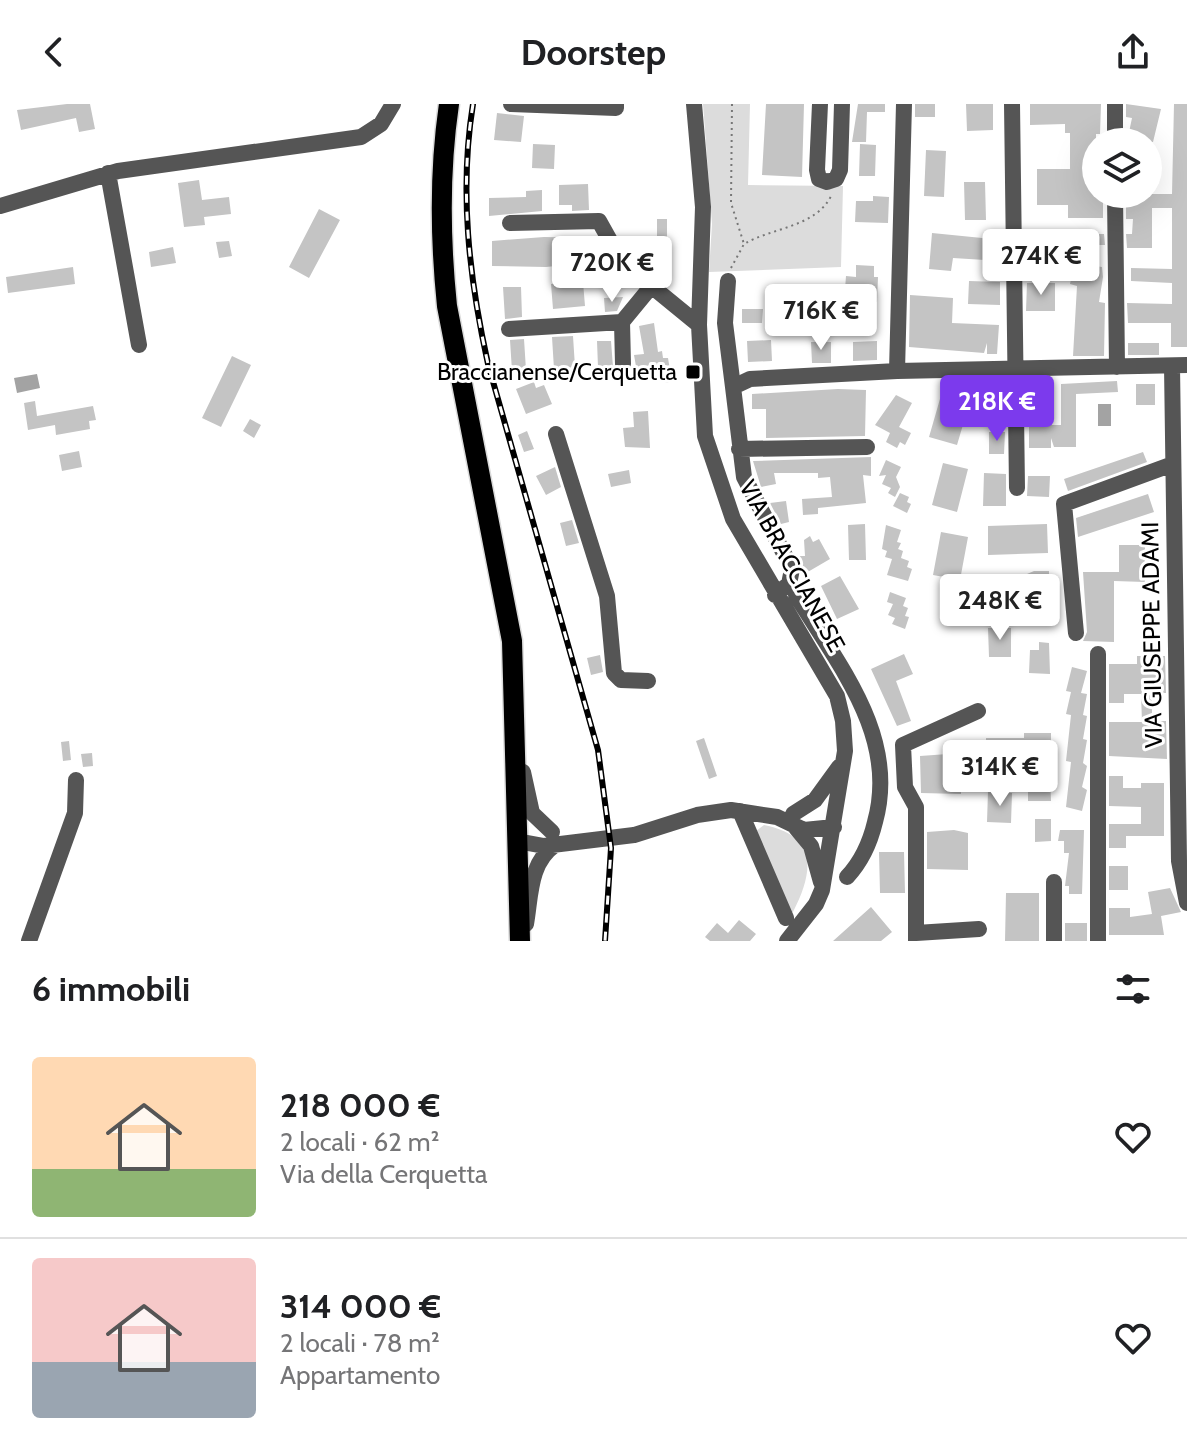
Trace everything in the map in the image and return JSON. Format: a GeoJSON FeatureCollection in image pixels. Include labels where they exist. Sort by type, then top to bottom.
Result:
{"type":"FeatureCollection","features":[{"type":"Feature","properties":{"kind":"main road"},"geometry":{"type":"LineString","coordinates":[[449,104],[440,200],[447,306],[512,641],[521,941]]}},
{"type":"Feature","properties":{"kind":"street"},"geometry":{"type":"LineString","coordinates":[[0,206],[108,173],[361,137],[378,127],[393,104]]}},
{"type":"Feature","properties":{"kind":"street"},"geometry":{"type":"LineString","coordinates":[[511,104],[616,108],[616,104]]}},
{"type":"Feature","properties":{"kind":"street","name":"VIA BRACCIANESE"},"geometry":{"type":"LineString","coordinates":[[694,104],[703,207],[699,325],[703,423],[715,472],[733,519],[837,696],[843,721],[845,751],[822,890],[816,904],[787,941]]}},
{"type":"Feature","properties":{"kind":"street"},"geometry":{"type":"LineString","coordinates":[[820,104],[818,175],[824,182],[833,181],[840,170],[842,104]]}},
{"type":"Feature","properties":{"kind":"street"},"geometry":{"type":"LineString","coordinates":[[897,371],[904,104]]}},
{"type":"Feature","properties":{"kind":"street"},"geometry":{"type":"LineString","coordinates":[[1012,104],[1017,488]]}},
{"type":"Feature","properties":{"kind":"street"},"geometry":{"type":"LineString","coordinates":[[1115,104],[1115,128]]}},
{"type":"Feature","properties":{"kind":"street"},"geometry":{"type":"LineString","coordinates":[[108,173],[139,345]]}},
{"type":"Feature","properties":{"kind":"street"},"geometry":{"type":"LineString","coordinates":[[1115,208],[1117,367]]}},
{"type":"Feature","properties":{"kind":"street"},"geometry":{"type":"LineString","coordinates":[[510,223],[599,221],[622,262],[699,325]]}},
{"type":"Feature","properties":{"kind":"street"},"geometry":{"type":"LineString","coordinates":[[728,281],[725,323],[739,449],[749,489],[790,563],[793,589],[864,709],[878,749],[881,790],[878,812],[868,846],[847,877]]}},
{"type":"Feature","properties":{"kind":"street"},"geometry":{"type":"LineString","coordinates":[[623,364],[622,322],[650,288]]}},
{"type":"Feature","properties":{"kind":"street"},"geometry":{"type":"LineString","coordinates":[[509,329],[622,322]]}},
{"type":"Feature","properties":{"kind":"street"},"geometry":{"type":"LineString","coordinates":[[733,387],[750,379],[897,371],[1180,366]]}},
{"type":"Feature","properties":{"kind":"street","name":"VIA GIUSEPPE ADAMI"},"geometry":{"type":"LineString","coordinates":[[1180,366],[1173,464],[1181,564],[1179,861],[1187,903]]}},
{"type":"Feature","properties":{"kind":"street"},"geometry":{"type":"LineString","coordinates":[[556,434],[607,596],[614,673],[621,680],[648,681]]}},
{"type":"Feature","properties":{"kind":"street"},"geometry":{"type":"LineString","coordinates":[[739,449],[867,447]]}},
{"type":"Feature","properties":{"kind":"street"},"geometry":{"type":"LineString","coordinates":[[1076,633],[1064,504],[1173,464]]}},
{"type":"Feature","properties":{"kind":"street"},"geometry":{"type":"LineString","coordinates":[[779,601],[793,589]]}},
{"type":"Feature","properties":{"kind":"street"},"geometry":{"type":"LineString","coordinates":[[1098,654],[1098,941]]}},
{"type":"Feature","properties":{"kind":"street"},"geometry":{"type":"LineString","coordinates":[[978,711],[903,745],[905,787],[916,807],[916,937],[979,929]]}},
{"type":"Feature","properties":{"kind":"street"},"geometry":{"type":"LineString","coordinates":[[515,725],[532,813],[554,839]]}},
{"type":"Feature","properties":{"kind":"street"},"geometry":{"type":"LineString","coordinates":[[789,819],[825,789],[845,751]]}},
{"type":"Feature","properties":{"kind":"street"},"geometry":{"type":"LineString","coordinates":[[29,941],[75,813],[76,780]]}},
{"type":"Feature","properties":{"kind":"street"},"geometry":{"type":"LineString","coordinates":[[740,811],[786,918]]}},
{"type":"Feature","properties":{"kind":"street"},"geometry":{"type":"LineString","coordinates":[[517,841],[634,835],[705,813],[740,811],[789,819],[811,831],[834,827]]}},
{"type":"Feature","properties":{"kind":"street"},"geometry":{"type":"LineString","coordinates":[[789,819],[814,852],[822,890]]}},
{"type":"Feature","properties":{"kind":"street"},"geometry":{"type":"LineString","coordinates":[[521,941],[536,868],[554,839]]}},
{"type":"Feature","properties":{"kind":"street"},"geometry":{"type":"LineString","coordinates":[[1054,882],[1054,941]]}},
{"type":"Feature","properties":{"kind":"path"},"geometry":{"type":"LineString","coordinates":[[732,104],[731,203],[744,244]]}},
{"type":"Feature","properties":{"kind":"path"},"geometry":{"type":"LineString","coordinates":[[728,281],[733,262],[744,244],[821,211],[832,194],[833,181]]}},
{"type":"Feature","properties":{"kind":"shaded area"},"geometry":{"type":"Polygon","coordinates":[[[703,104],[750,104],[748,185],[843,186],[841,267],[709,272],[712,224],[703,104]]]}},
{"type":"Feature","properties":{"kind":"shaded area"},"geometry":{"type":"Polygon","coordinates":[[[37,374],[40,388],[17,393],[14,378],[37,374]]]}},
{"type":"Feature","properties":{"kind":"shaded area"},"geometry":{"type":"Polygon","coordinates":[[[1098,404],[1111,404],[1111,426],[1098,426],[1098,404]]]}},
{"type":"Feature","properties":{"kind":"shaded area"},"geometry":{"type":"Polygon","coordinates":[[[764,825],[794,837],[807,857],[805,883],[793,912],[789,912],[756,831],[764,825]]]}},
{"type":"Feature","properties":{"kind":"building"},"geometry":{"type":"Polygon","coordinates":[[[90,104],[95,129],[79,132],[76,118],[21,130],[17,110],[90,104]]]}},
{"type":"Feature","properties":{"kind":"building"},"geometry":{"type":"Polygon","coordinates":[[[766,104],[804,104],[802,177],[762,175],[766,104]]]}},
{"type":"Feature","properties":{"kind":"building"},"geometry":{"type":"Polygon","coordinates":[[[858,104],[885,104],[885,112],[867,112],[866,142],[852,142],[858,104]]]}},
{"type":"Feature","properties":{"kind":"building"},"geometry":{"type":"Polygon","coordinates":[[[915,104],[935,104],[935,117],[915,117],[915,104]]]}},
{"type":"Feature","properties":{"kind":"building"},"geometry":{"type":"Polygon","coordinates":[[[966,104],[993,104],[993,130],[967,131],[966,104]]]}},
{"type":"Feature","properties":{"kind":"building"},"geometry":{"type":"Polygon","coordinates":[[[1030,104],[1101,104],[1100,128],[1082,128],[1082,208],[1103,208],[1103,218],[1068,218],[1068,205],[1037,205],[1037,169],[1070,169],[1070,133],[1065,133],[1065,124],[1030,125],[1030,104]]]}},
{"type":"Feature","properties":{"kind":"building"},"geometry":{"type":"Polygon","coordinates":[[[1126,104],[1161,109],[1156,128],[1130,128],[1132,118],[1126,117],[1126,104]]]}},
{"type":"Feature","properties":{"kind":"building"},"geometry":{"type":"Polygon","coordinates":[[[1174,104],[1187,104],[1187,347],[1171,347],[1171,323],[1128,323],[1127,303],[1172,304],[1172,283],[1131,281],[1131,268],[1172,269],[1172,208],[1162,208],[1162,194],[1172,194],[1174,104]]]}},
{"type":"Feature","properties":{"kind":"building"},"geometry":{"type":"Polygon","coordinates":[[[497,113],[524,116],[521,142],[494,140],[497,113]]]}},
{"type":"Feature","properties":{"kind":"building"},"geometry":{"type":"Polygon","coordinates":[[[533,144],[555,145],[554,169],[532,168],[533,144]]]}},
{"type":"Feature","properties":{"kind":"building"},"geometry":{"type":"Polygon","coordinates":[[[860,144],[876,145],[875,176],[859,176],[860,144]]]}},
{"type":"Feature","properties":{"kind":"building"},"geometry":{"type":"Polygon","coordinates":[[[926,150],[946,151],[944,197],[924,196],[926,150]]]}},
{"type":"Feature","properties":{"kind":"building"},"geometry":{"type":"Polygon","coordinates":[[[199,180],[202,200],[229,197],[231,214],[204,217],[205,225],[184,227],[178,183],[199,180]]]}},
{"type":"Feature","properties":{"kind":"building"},"geometry":{"type":"Polygon","coordinates":[[[964,182],[985,182],[986,220],[965,220],[964,182]]]}},
{"type":"Feature","properties":{"kind":"building"},"geometry":{"type":"Polygon","coordinates":[[[588,184],[589,210],[572,211],[572,205],[559,205],[559,185],[588,184]]]}},
{"type":"Feature","properties":{"kind":"building"},"geometry":{"type":"Polygon","coordinates":[[[542,190],[542,211],[489,216],[489,198],[526,197],[526,191],[542,190]]]}},
{"type":"Feature","properties":{"kind":"building"},"geometry":{"type":"Polygon","coordinates":[[[873,196],[889,197],[888,223],[855,222],[856,201],[873,201],[873,196]]]}},
{"type":"Feature","properties":{"kind":"building"},"geometry":{"type":"Polygon","coordinates":[[[1126,208],[1152,208],[1152,248],[1127,248],[1126,234],[1132,234],[1133,219],[1126,219],[1126,208]]]}},
{"type":"Feature","properties":{"kind":"building"},"geometry":{"type":"Polygon","coordinates":[[[319,209],[340,220],[309,278],[289,267],[319,209]]]}},
{"type":"Feature","properties":{"kind":"building"},"geometry":{"type":"Polygon","coordinates":[[[657,219],[667,219],[667,244],[657,243],[657,219]]]}},
{"type":"Feature","properties":{"kind":"building"},"geometry":{"type":"Polygon","coordinates":[[[932,233],[1002,240],[1001,261],[953,258],[951,271],[929,269],[932,233]]]}},
{"type":"Feature","properties":{"kind":"building"},"geometry":{"type":"Polygon","coordinates":[[[1072,234],[1104,234],[1105,245],[1094,245],[1095,266],[1102,267],[1103,277],[1099,302],[1105,303],[1104,356],[1073,356],[1077,286],[1070,284],[1077,251],[1076,245],[1071,245],[1072,234]]]}},
{"type":"Feature","properties":{"kind":"building"},"geometry":{"type":"Polygon","coordinates":[[[1043,235],[1054,235],[1055,265],[1043,266],[1043,235]]]}},
{"type":"Feature","properties":{"kind":"building"},"geometry":{"type":"Polygon","coordinates":[[[544,237],[595,238],[596,257],[584,258],[585,263],[546,267],[492,266],[492,241],[544,237]]]}},
{"type":"Feature","properties":{"kind":"building"},"geometry":{"type":"Polygon","coordinates":[[[635,237],[654,237],[655,261],[636,259],[635,237]]]}},
{"type":"Feature","properties":{"kind":"building"},"geometry":{"type":"Polygon","coordinates":[[[229,241],[232,256],[219,258],[216,242],[229,241]]]}},
{"type":"Feature","properties":{"kind":"building"},"geometry":{"type":"Polygon","coordinates":[[[173,247],[176,263],[151,267],[149,252],[173,247]]]}},
{"type":"Feature","properties":{"kind":"building"},"geometry":{"type":"Polygon","coordinates":[[[856,265],[874,266],[874,277],[878,277],[877,302],[853,300],[853,290],[845,289],[846,276],[856,277],[856,265]]]}},
{"type":"Feature","properties":{"kind":"building"},"geometry":{"type":"Polygon","coordinates":[[[73,267],[75,284],[8,293],[6,277],[73,267]]]}},
{"type":"Feature","properties":{"kind":"building"},"geometry":{"type":"Polygon","coordinates":[[[969,281],[1000,282],[1000,305],[968,304],[969,281]]]}},
{"type":"Feature","properties":{"kind":"building"},"geometry":{"type":"Polygon","coordinates":[[[583,282],[585,306],[553,309],[551,284],[583,282]]]}},
{"type":"Feature","properties":{"kind":"building"},"geometry":{"type":"Polygon","coordinates":[[[1027,283],[1055,283],[1055,311],[1026,311],[1027,283]]]}},
{"type":"Feature","properties":{"kind":"building"},"geometry":{"type":"Polygon","coordinates":[[[503,287],[521,287],[522,317],[505,319],[503,287]]]}},
{"type":"Feature","properties":{"kind":"building"},"geometry":{"type":"Polygon","coordinates":[[[910,295],[953,298],[952,323],[999,325],[997,354],[987,354],[987,343],[984,353],[909,347],[910,295]]]}},
{"type":"Feature","properties":{"kind":"building"},"geometry":{"type":"Polygon","coordinates":[[[623,297],[617,311],[605,312],[604,298],[623,297]]]}},
{"type":"Feature","properties":{"kind":"building"},"geometry":{"type":"Polygon","coordinates":[[[742,309],[763,309],[762,323],[742,323],[742,309]]]}},
{"type":"Feature","properties":{"kind":"building"},"geometry":{"type":"Polygon","coordinates":[[[793,309],[811,309],[811,331],[794,332],[793,309]]]}},
{"type":"Feature","properties":{"kind":"building"},"geometry":{"type":"Polygon","coordinates":[[[654,323],[658,352],[662,351],[663,358],[668,358],[672,382],[662,383],[660,368],[637,372],[634,355],[644,354],[639,326],[654,323]]]}},
{"type":"Feature","properties":{"kind":"building"},"geometry":{"type":"Polygon","coordinates":[[[573,336],[575,367],[554,369],[552,337],[573,336]]]}},
{"type":"Feature","properties":{"kind":"building"},"geometry":{"type":"Polygon","coordinates":[[[524,339],[526,370],[512,371],[510,340],[524,339]]]}},
{"type":"Feature","properties":{"kind":"building"},"geometry":{"type":"Polygon","coordinates":[[[771,340],[772,361],[748,362],[747,341],[771,340]]]}},
{"type":"Feature","properties":{"kind":"building"},"geometry":{"type":"Polygon","coordinates":[[[597,341],[611,341],[613,367],[598,367],[597,341]]]}},
{"type":"Feature","properties":{"kind":"building"},"geometry":{"type":"Polygon","coordinates":[[[877,341],[877,360],[853,361],[853,342],[877,341]]]}},
{"type":"Feature","properties":{"kind":"building"},"geometry":{"type":"Polygon","coordinates":[[[811,342],[831,342],[831,363],[812,363],[811,342]]]}},
{"type":"Feature","properties":{"kind":"building"},"geometry":{"type":"Polygon","coordinates":[[[1128,343],[1159,343],[1159,355],[1128,355],[1128,343]]]}},
{"type":"Feature","properties":{"kind":"building"},"geometry":{"type":"Polygon","coordinates":[[[232,356],[251,365],[221,427],[202,418],[232,356]]]}},
{"type":"Feature","properties":{"kind":"building"},"geometry":{"type":"Polygon","coordinates":[[[1117,381],[1118,392],[1076,394],[1076,447],[1054,447],[1051,438],[1051,448],[1029,448],[1029,425],[1061,425],[1061,384],[1117,381]]]}},
{"type":"Feature","properties":{"kind":"building"},"geometry":{"type":"Polygon","coordinates":[[[534,382],[536,388],[544,385],[552,404],[526,414],[516,389],[534,382]]]}},
{"type":"Feature","properties":{"kind":"building"},"geometry":{"type":"Polygon","coordinates":[[[1136,384],[1155,384],[1155,405],[1136,405],[1136,384]]]}},
{"type":"Feature","properties":{"kind":"building"},"geometry":{"type":"Polygon","coordinates":[[[1005,388],[1005,408],[988,408],[987,389],[1005,388]]]}},
{"type":"Feature","properties":{"kind":"building"},"geometry":{"type":"Polygon","coordinates":[[[866,390],[865,436],[766,438],[766,409],[752,409],[752,394],[866,390]]]}},
{"type":"Feature","properties":{"kind":"building"},"geometry":{"type":"Polygon","coordinates":[[[942,392],[970,401],[957,445],[929,437],[942,392]]]}},
{"type":"Feature","properties":{"kind":"building"},"geometry":{"type":"Polygon","coordinates":[[[896,395],[912,403],[899,427],[911,433],[905,445],[900,442],[897,448],[886,442],[890,433],[875,425],[896,395]]]}},
{"type":"Feature","properties":{"kind":"building"},"geometry":{"type":"Polygon","coordinates":[[[35,401],[37,416],[93,406],[96,420],[89,421],[90,429],[56,435],[55,425],[28,430],[24,403],[35,401]]]}},
{"type":"Feature","properties":{"kind":"building"},"geometry":{"type":"Polygon","coordinates":[[[648,411],[650,448],[625,447],[623,428],[634,427],[633,412],[648,411]]]}},
{"type":"Feature","properties":{"kind":"building"},"geometry":{"type":"Polygon","coordinates":[[[250,419],[261,425],[254,438],[243,431],[250,419]]]}},
{"type":"Feature","properties":{"kind":"building"},"geometry":{"type":"Polygon","coordinates":[[[527,431],[534,449],[524,452],[518,435],[527,431]]]}},
{"type":"Feature","properties":{"kind":"building"},"geometry":{"type":"Polygon","coordinates":[[[989,432],[1005,432],[1004,454],[989,454],[989,432]]]}},
{"type":"Feature","properties":{"kind":"building"},"geometry":{"type":"Polygon","coordinates":[[[79,451],[82,467],[62,471],[59,455],[79,451]]]}},
{"type":"Feature","properties":{"kind":"building"},"geometry":{"type":"Polygon","coordinates":[[[1143,452],[1147,462],[1068,491],[1064,479],[1143,452]]]}},
{"type":"Feature","properties":{"kind":"building"},"geometry":{"type":"Polygon","coordinates":[[[871,457],[871,476],[863,475],[866,503],[818,508],[818,514],[803,515],[802,499],[832,497],[830,477],[818,478],[818,473],[774,473],[776,484],[761,487],[753,461],[871,457]]]}},
{"type":"Feature","properties":{"kind":"building"},"geometry":{"type":"Polygon","coordinates":[[[886,460],[901,467],[896,477],[900,487],[895,497],[888,493],[891,488],[882,484],[886,475],[879,476],[886,460]]]}},
{"type":"Feature","properties":{"kind":"building"},"geometry":{"type":"Polygon","coordinates":[[[943,463],[968,469],[957,512],[932,505],[943,463]]]}},
{"type":"Feature","properties":{"kind":"building"},"geometry":{"type":"Polygon","coordinates":[[[555,467],[561,487],[546,495],[536,476],[555,467]]]}},
{"type":"Feature","properties":{"kind":"building"},"geometry":{"type":"Polygon","coordinates":[[[629,470],[631,483],[611,487],[608,474],[629,470]]]}},
{"type":"Feature","properties":{"kind":"building"},"geometry":{"type":"Polygon","coordinates":[[[984,473],[1006,474],[1006,506],[983,506],[984,473]]]}},
{"type":"Feature","properties":{"kind":"building"},"geometry":{"type":"Polygon","coordinates":[[[1028,476],[1050,476],[1049,497],[1027,496],[1028,476]]]}},
{"type":"Feature","properties":{"kind":"building"},"geometry":{"type":"Polygon","coordinates":[[[900,493],[909,497],[907,502],[911,504],[907,513],[893,506],[900,493]]]}},
{"type":"Feature","properties":{"kind":"building"},"geometry":{"type":"Polygon","coordinates":[[[1148,494],[1154,512],[1078,537],[1076,518],[1148,494]]]}},
{"type":"Feature","properties":{"kind":"building"},"geometry":{"type":"Polygon","coordinates":[[[786,501],[789,522],[781,524],[770,503],[786,501]]]}},
{"type":"Feature","properties":{"kind":"building"},"geometry":{"type":"Polygon","coordinates":[[[572,520],[579,543],[566,546],[560,523],[572,520]]]}},
{"type":"Feature","properties":{"kind":"building"},"geometry":{"type":"Polygon","coordinates":[[[865,524],[866,560],[849,560],[848,525],[865,524]]]}},
{"type":"Feature","properties":{"kind":"building"},"geometry":{"type":"Polygon","coordinates":[[[1047,524],[1048,553],[988,555],[988,526],[1047,524]]]}},
{"type":"Feature","properties":{"kind":"building"},"geometry":{"type":"Polygon","coordinates":[[[886,525],[901,530],[898,549],[903,551],[901,558],[909,561],[907,567],[912,569],[908,581],[887,575],[892,559],[885,557],[887,551],[882,549],[886,525]]]}},
{"type":"Feature","properties":{"kind":"building"},"geometry":{"type":"Polygon","coordinates":[[[941,532],[968,537],[960,580],[933,575],[941,532]]]}},
{"type":"Feature","properties":{"kind":"building"},"geometry":{"type":"Polygon","coordinates":[[[810,536],[813,542],[819,539],[830,559],[806,573],[798,556],[805,556],[804,540],[810,536]]]}},
{"type":"Feature","properties":{"kind":"building"},"geometry":{"type":"Polygon","coordinates":[[[1119,545],[1145,545],[1145,582],[1114,581],[1114,642],[1083,641],[1087,632],[1083,572],[1119,572],[1119,545]]]}},
{"type":"Feature","properties":{"kind":"building"},"geometry":{"type":"Polygon","coordinates":[[[1049,571],[1049,589],[1027,589],[1027,574],[1049,571]]]}},
{"type":"Feature","properties":{"kind":"building"},"geometry":{"type":"Polygon","coordinates":[[[840,576],[859,609],[837,619],[821,586],[840,576]]]}},
{"type":"Feature","properties":{"kind":"building"},"geometry":{"type":"Polygon","coordinates":[[[988,576],[1009,576],[1009,590],[988,590],[988,576]]]}},
{"type":"Feature","properties":{"kind":"building"},"geometry":{"type":"Polygon","coordinates":[[[890,592],[906,598],[903,606],[908,608],[905,616],[909,617],[905,629],[892,624],[895,618],[888,615],[893,604],[887,602],[890,592]]]}},
{"type":"Feature","properties":{"kind":"building"},"geometry":{"type":"Polygon","coordinates":[[[1048,606],[1048,623],[1025,623],[1025,608],[1048,606]]]}},
{"type":"Feature","properties":{"kind":"building"},"geometry":{"type":"Polygon","coordinates":[[[988,628],[1011,628],[1011,657],[989,657],[988,628]]]}},
{"type":"Feature","properties":{"kind":"building"},"geometry":{"type":"Polygon","coordinates":[[[1039,642],[1049,643],[1050,674],[1029,673],[1030,650],[1039,650],[1039,642]]]}},
{"type":"Feature","properties":{"kind":"building"},"geometry":{"type":"Polygon","coordinates":[[[904,654],[913,674],[896,681],[911,721],[897,726],[871,669],[904,654]]]}},
{"type":"Feature","properties":{"kind":"building"},"geometry":{"type":"Polygon","coordinates":[[[600,655],[603,672],[591,675],[587,658],[600,655]]]}},
{"type":"Feature","properties":{"kind":"building"},"geometry":{"type":"Polygon","coordinates":[[[1137,656],[1165,656],[1166,693],[1152,693],[1152,721],[1166,721],[1167,759],[1109,756],[1109,722],[1142,722],[1141,694],[1124,694],[1124,703],[1109,703],[1109,664],[1137,664],[1137,656]]]}},
{"type":"Feature","properties":{"kind":"building"},"geometry":{"type":"Polygon","coordinates":[[[1072,667],[1087,671],[1081,693],[1087,694],[1083,715],[1087,716],[1083,739],[1087,740],[1083,763],[1087,766],[1082,787],[1087,790],[1082,811],[1066,807],[1071,762],[1066,761],[1071,715],[1066,714],[1071,692],[1066,691],[1072,667]]]}},
{"type":"Feature","properties":{"kind":"building"},"geometry":{"type":"Polygon","coordinates":[[[1024,733],[1051,733],[1051,754],[1027,754],[1027,747],[1014,747],[1013,754],[1008,754],[1008,765],[986,764],[986,738],[1024,738],[1024,733]]]}},
{"type":"Feature","properties":{"kind":"building"},"geometry":{"type":"Polygon","coordinates":[[[704,738],[717,776],[709,779],[696,741],[704,738]]]}},
{"type":"Feature","properties":{"kind":"building"},"geometry":{"type":"Polygon","coordinates":[[[69,741],[71,760],[63,761],[61,742],[69,741]]]}},
{"type":"Feature","properties":{"kind":"building"},"geometry":{"type":"Polygon","coordinates":[[[92,753],[93,766],[83,767],[81,754],[92,753]]]}},
{"type":"Feature","properties":{"kind":"building"},"geometry":{"type":"Polygon","coordinates":[[[948,754],[961,757],[961,794],[921,793],[920,756],[948,754]]]}},
{"type":"Feature","properties":{"kind":"building"},"geometry":{"type":"Polygon","coordinates":[[[1028,773],[1050,773],[1051,801],[1028,801],[1028,773]]]}},
{"type":"Feature","properties":{"kind":"building"},"geometry":{"type":"Polygon","coordinates":[[[1109,776],[1123,776],[1123,788],[1141,788],[1141,783],[1164,783],[1164,836],[1126,836],[1126,848],[1109,848],[1109,824],[1141,824],[1141,807],[1109,806],[1109,776]]]}},
{"type":"Feature","properties":{"kind":"building"},"geometry":{"type":"Polygon","coordinates":[[[988,792],[1012,793],[1011,823],[987,822],[988,792]]]}},
{"type":"Feature","properties":{"kind":"building"},"geometry":{"type":"Polygon","coordinates":[[[1035,819],[1051,819],[1051,841],[1035,842],[1035,819]]]}},
{"type":"Feature","properties":{"kind":"building"},"geometry":{"type":"Polygon","coordinates":[[[954,830],[968,833],[968,870],[927,869],[927,832],[954,830]]]}},
{"type":"Feature","properties":{"kind":"building"},"geometry":{"type":"Polygon","coordinates":[[[1060,830],[1084,830],[1082,894],[1069,894],[1069,886],[1065,886],[1069,853],[1064,853],[1064,841],[1058,841],[1060,830]]]}},
{"type":"Feature","properties":{"kind":"building"},"geometry":{"type":"Polygon","coordinates":[[[879,852],[904,852],[905,893],[880,893],[879,852]]]}},
{"type":"Feature","properties":{"kind":"building"},"geometry":{"type":"Polygon","coordinates":[[[1109,866],[1128,866],[1128,890],[1109,890],[1109,866]]]}},
{"type":"Feature","properties":{"kind":"building"},"geometry":{"type":"Polygon","coordinates":[[[1170,888],[1181,912],[1161,916],[1164,935],[1109,935],[1109,908],[1130,908],[1130,917],[1152,914],[1148,892],[1170,888]]]}},
{"type":"Feature","properties":{"kind":"building"},"geometry":{"type":"Polygon","coordinates":[[[1006,893],[1039,893],[1039,941],[1005,941],[1006,893]]]}},
{"type":"Feature","properties":{"kind":"building"},"geometry":{"type":"Polygon","coordinates":[[[871,907],[892,932],[881,941],[833,941],[871,907]]]}},
{"type":"Feature","properties":{"kind":"building"},"geometry":{"type":"Polygon","coordinates":[[[739,920],[756,934],[750,941],[710,941],[705,937],[717,923],[728,933],[739,920]]]}},
{"type":"Feature","properties":{"kind":"building"},"geometry":{"type":"Polygon","coordinates":[[[1065,923],[1087,923],[1087,941],[1065,941],[1065,923]]]}},
{"type":"Feature","properties":{"kind":"railway"},"geometry":{"type":"LineString","coordinates":[[473,104],[467,202],[476,299],[488,364],[598,750],[611,848],[605,941]]}},
{"type":"Feature","properties":{"kind":"place","name":"Braccianense/Cerquetta"},"geometry":{"type":"Point","coordinates":[693,372]}}]}
